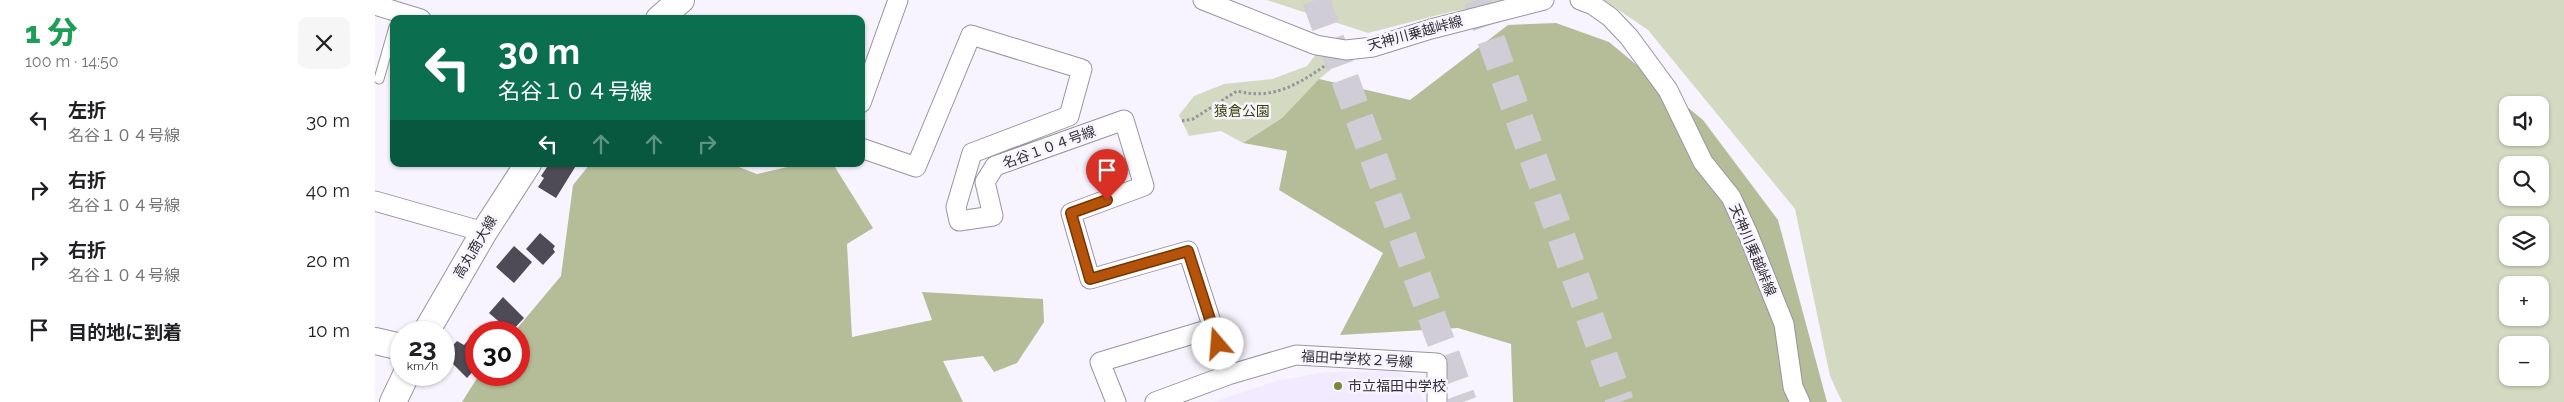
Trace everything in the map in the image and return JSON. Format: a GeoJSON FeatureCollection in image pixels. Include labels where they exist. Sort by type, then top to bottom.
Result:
{"type":"FeatureCollection","features":[{"type":"Feature","properties":{"kind":"street"},"geometry":{"type":"LineString","coordinates":[[664,15],[681,0]]}},
{"type":"Feature","properties":{"kind":"street"},"geometry":{"type":"LineString","coordinates":[[865,92],[898,0]]}},
{"type":"Feature","properties":{"kind":"street","name":"天神川乗越峠線"},"geometry":{"type":"LineString","coordinates":[[1203,0],[1316,45],[1347,50],[1373,47],[1431,29],[1544,0]]}},
{"type":"Feature","properties":{"kind":"street","name":"天神川乗越峠線"},"geometry":{"type":"LineString","coordinates":[[1580,0],[1593,5],[1610,17],[1629,37],[1668,90],[1703,162],[1731,197],[1784,324],[1793,387],[1800,402]]}},
{"type":"Feature","properties":{"kind":"street"},"geometry":{"type":"LineString","coordinates":[[375,5],[405,15]]}},
{"type":"Feature","properties":{"kind":"street","name":"名谷１０４号線"},"geometry":{"type":"LineString","coordinates":[[865,149],[917,168],[971,35],[1082,69],[1069,116],[972,153],[956,207],[959,221],[993,216],[985,182],[995,166],[1123,120],[1144,186],[1071,213],[1090,279],[1188,251],[1213,328]]}},
{"type":"Feature","properties":{"kind":"street","name":"高丸商大線"},"geometry":{"type":"LineString","coordinates":[[432,321],[483,232],[526,167]]}},
{"type":"Feature","properties":{"kind":"street"},"geometry":{"type":"LineString","coordinates":[[375,201],[483,232]]}},
{"type":"Feature","properties":{"kind":"street"},"geometry":{"type":"LineString","coordinates":[[1115,402],[1100,362],[1213,328],[1228,375]]}},
{"type":"Feature","properties":{"kind":"street"},"geometry":{"type":"LineString","coordinates":[[375,341],[390,344]]}},
{"type":"Feature","properties":{"kind":"street","name":"福田中学校２号線"},"geometry":{"type":"LineString","coordinates":[[1155,402],[1228,375],[1296,356],[1437,363],[1437,402]]}},
{"type":"Feature","properties":{"kind":"street"},"geometry":{"type":"LineString","coordinates":[[393,402],[401,386]]}},
{"type":"Feature","properties":{"kind":"lane"},"geometry":{"type":"LineString","coordinates":[[379,79],[390,52]]}},
{"type":"Feature","properties":{"kind":"path"},"geometry":{"type":"LineString","coordinates":[[1182,121],[1193,119],[1237,91],[1251,94],[1279,93],[1299,84],[1347,50]]}},
{"type":"Feature","properties":{"kind":"shaded area","name":"市立福田中学校"},"geometry":{"type":"Polygon","coordinates":[[[1398,371],[1410,380],[1425,402],[1214,402],[1276,381],[1325,372],[1398,371]]]}},
{"type":"Feature","properties":{"kind":"green space"},"geometry":{"type":"Polygon","coordinates":[[[1267,0],[1518,0],[1450,12],[1368,33],[1267,0]]]}},
{"type":"Feature","properties":{"kind":"green space"},"geometry":{"type":"Polygon","coordinates":[[[1604,0],[2564,0],[2564,402],[1842,402],[1830,376],[1795,209],[1648,30],[1604,0]]]}},
{"type":"Feature","properties":{"kind":"green space"},"geometry":{"type":"Polygon","coordinates":[[[1556,23],[1609,42],[1703,120],[1778,220],[1827,402],[1513,402],[1511,344],[1458,328],[1340,335],[1383,253],[1279,190],[1287,151],[1243,143],[1282,118],[1319,79],[1410,100],[1508,25],[1556,23]]]}},
{"type":"Feature","properties":{"kind":"green space","name":"猿倉公園"},"geometry":{"type":"Polygon","coordinates":[[[1319,50],[1349,55],[1319,79],[1282,118],[1243,143],[1221,131],[1189,136],[1179,115],[1194,96],[1224,84],[1272,79],[1307,66],[1319,50]]]}},
{"type":"Feature","properties":{"kind":"green space"},"geometry":{"type":"Polygon","coordinates":[[[588,167],[739,167],[757,174],[788,167],[835,167],[873,228],[847,244],[852,337],[932,320],[922,292],[1043,299],[1044,322],[1017,363],[994,372],[983,356],[943,361],[963,402],[462,402],[472,386],[530,386],[530,321],[523,321],[561,276],[573,185],[588,167]]]}},
{"type":"Feature","properties":{"kind":"building"},"geometry":{"type":"Polygon","coordinates":[[[547,167],[575,167],[556,198],[538,187],[544,178],[541,176],[547,167]]]}},
{"type":"Feature","properties":{"kind":"building"},"geometry":{"type":"Polygon","coordinates":[[[540,233],[555,246],[553,249],[555,252],[543,265],[526,249],[540,233]]]}},
{"type":"Feature","properties":{"kind":"building"},"geometry":{"type":"Polygon","coordinates":[[[514,246],[532,262],[514,283],[496,267],[514,246]]]}},
{"type":"Feature","properties":{"kind":"building"},"geometry":{"type":"Polygon","coordinates":[[[503,297],[524,318],[521,321],[498,321],[489,313],[503,297]]]}},
{"type":"Feature","properties":{"kind":"building"},"geometry":{"type":"Polygon","coordinates":[[[457,341],[465,344],[465,376],[455,366],[455,343],[457,341]]]}},
{"type":"Feature","properties":{"kind":"tunnel"},"geometry":{"type":"LineString","coordinates":[[1316,0],[1463,402]]}},
{"type":"Feature","properties":{"kind":"tunnel"},"geometry":{"type":"LineString","coordinates":[[1477,0],[1620,402]]}},
{"type":"Feature","properties":{"kind":"place","name":"市立福田中学校"},"geometry":{"type":"Point","coordinates":[1338,386]}},
{"type":"Feature","properties":{"kind":"route"},"geometry":{"type":"LineString","coordinates":[[1107,200],[1071,213],[1090,279],[1188,251],[1218,344]]}}]}
